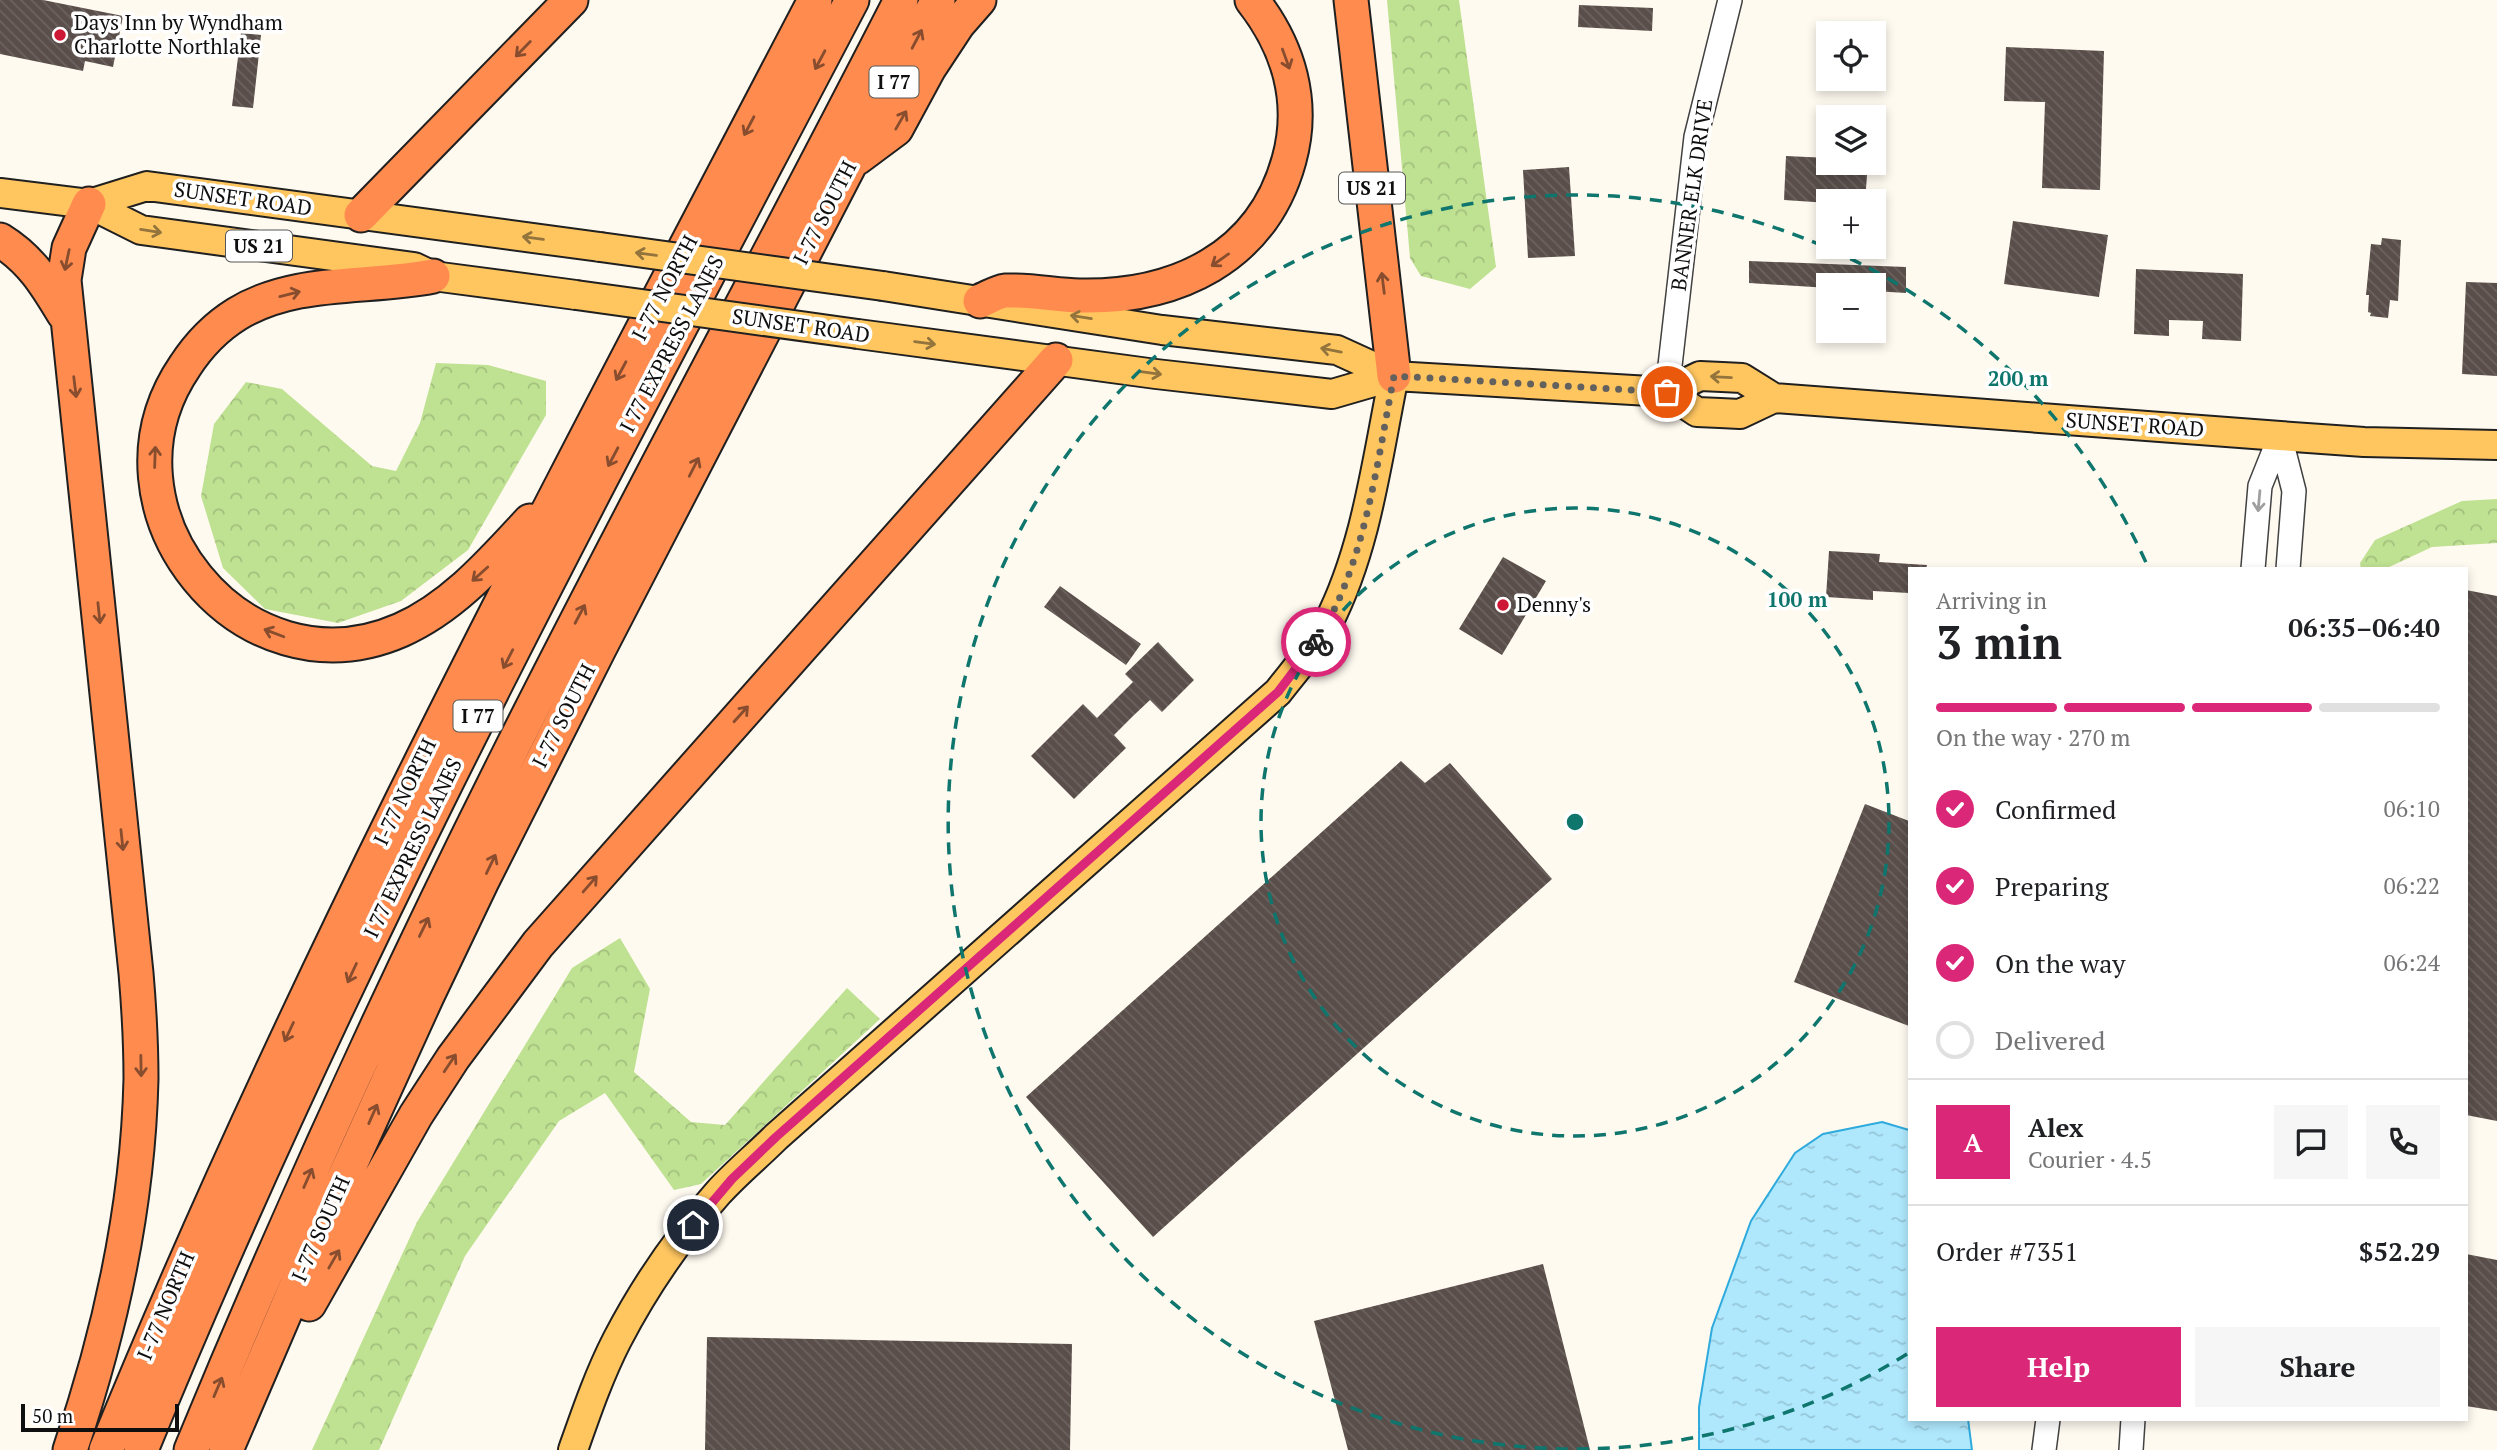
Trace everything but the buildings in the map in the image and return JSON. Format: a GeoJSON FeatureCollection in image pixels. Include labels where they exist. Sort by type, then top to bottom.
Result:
{"type":"FeatureCollection","features":[{"type":"Feature","properties":{"kind":"highway"},"geometry":{"type":"LineString","coordinates":[[361,215],[571,0]]}},
{"type":"Feature","properties":{"kind":"highway","name":"I-77 NORTH"},"geometry":{"type":"LineString","coordinates":[[106,1450],[212,1198],[305,997],[446,709],[815,0]]}},
{"type":"Feature","properties":{"kind":"highway","name":"I 77 EXPRESS LANES"},"geometry":{"type":"LineString","coordinates":[[141,1450],[198,1312],[285,1117],[426,823],[530,614],[852,0]]}},
{"type":"Feature","properties":{"kind":"highway","name":"I 77 EXPRESS LANES"},"geometry":{"type":"LineString","coordinates":[[191,1450],[348,1090],[478,817],[576,622],[901,0]]}},
{"type":"Feature","properties":{"kind":"highway","name":"I-77 SOUTH"},"geometry":{"type":"LineString","coordinates":[[227,1448],[372,1115],[482,881],[598,649],[938,0]]}},
{"type":"Feature","properties":{"kind":"highway"},"geometry":{"type":"LineString","coordinates":[[850,164],[897,129],[929,68],[958,24],[979,0]]}},
{"type":"Feature","properties":{"kind":"highway"},"geometry":{"type":"LineString","coordinates":[[980,301],[1002,291],[1081,296],[1115,295],[1165,285],[1211,267],[1248,236],[1266,213],[1280,188],[1292,149],[1296,112],[1292,77],[1286,60],[1272,28],[1252,0]]}},
{"type":"Feature","properties":{"kind":"highway","name":"US 21"},"geometry":{"type":"LineString","coordinates":[[1351,0],[1394,376]]}},
{"type":"Feature","properties":{"kind":"highway"},"geometry":{"type":"LineString","coordinates":[[70,1450],[103,1348],[123,1257],[138,1126],[141,1068],[136,973],[64,280],[67,257],[89,204]]}},
{"type":"Feature","properties":{"kind":"highway"},"geometry":{"type":"LineString","coordinates":[[0,240],[31,264],[67,319]]}},
{"type":"Feature","properties":{"kind":"highway"},"geometry":{"type":"LineString","coordinates":[[433,276],[402,282],[340,284],[277,297],[237,314],[204,341],[177,377],[168,396],[157,437],[157,496],[177,549],[212,596],[242,618],[272,634],[289,639],[326,645],[346,644],[384,637],[438,609],[489,565],[560,489]]}},
{"type":"Feature","properties":{"kind":"highway"},"geometry":{"type":"LineString","coordinates":[[227,1448],[415,1115],[495,1000],[585,889],[1056,360]]}},
{"type":"Feature","properties":{"kind":"main road","name":"SUNSET ROAD"},"geometry":{"type":"LineString","coordinates":[[89,204],[147,186],[883,286],[1162,330],[1337,350],[1394,376]]}},
{"type":"Feature","properties":{"kind":"main road","name":"SUNSET ROAD"},"geometry":{"type":"LineString","coordinates":[[0,192],[89,204],[141,230],[414,267],[433,276],[1218,382],[1332,394],[1394,376],[1667,392],[1699,376],[1732,377],[1742,378],[1774,398],[2280,436],[2392,443],[2497,444]]}},
{"type":"Feature","properties":{"kind":"main road"},"geometry":{"type":"LineString","coordinates":[[573,1450],[593,1395],[635,1308],[680,1240],[717,1194],[776,1137],[1278,692],[1320,636],[1341,597],[1367,514],[1394,376]]}},
{"type":"Feature","properties":{"kind":"street","name":"BANNER ELK DRIVE"},"geometry":{"type":"LineString","coordinates":[[1667,392],[1696,137],[1730,0]]}},
{"type":"Feature","properties":{"kind":"street"},"geometry":{"type":"LineString","coordinates":[[2253,567],[2260,486],[2280,436]]}},
{"type":"Feature","properties":{"kind":"street"},"geometry":{"type":"LineString","coordinates":[[2280,436],[2294,491],[2288,567]]}},
{"type":"Feature","properties":{"kind":"street"},"geometry":{"type":"LineString","coordinates":[[2044,1450],[2048,1421]]}},
{"type":"Feature","properties":{"kind":"street"},"geometry":{"type":"LineString","coordinates":[[2131,1450],[2133,1421]]}},
{"type":"Feature","properties":{"kind":"green space"},"geometry":{"type":"Polygon","coordinates":[[[1387,0],[1459,0],[1496,267],[1470,289],[1421,276],[1410,258],[1387,0]]]}},
{"type":"Feature","properties":{"kind":"green space"},"geometry":{"type":"Polygon","coordinates":[[[436,363],[488,365],[546,381],[546,415],[468,550],[401,601],[338,623],[265,609],[223,568],[201,496],[214,424],[246,382],[282,389],[372,466],[396,471],[420,423],[436,363]]]}},
{"type":"Feature","properties":{"kind":"green space"},"geometry":{"type":"Polygon","coordinates":[[[2497,499],[2497,543],[2432,547],[2389,567],[2361,567],[2360,563],[2375,540],[2462,501],[2497,499]]]}},
{"type":"Feature","properties":{"kind":"green space"},"geometry":{"type":"Polygon","coordinates":[[[620,938],[650,989],[634,1072],[691,1122],[725,1125],[847,988],[880,1019],[701,1184],[674,1190],[605,1093],[559,1121],[465,1256],[379,1450],[312,1450],[417,1222],[572,968],[620,938]]]}},
{"type":"Feature","properties":{"kind":"water"},"geometry":{"type":"Polygon","coordinates":[[[1882,1122],[1908,1130],[1908,1421],[1968,1421],[1972,1450],[1699,1450],[1699,1407],[1712,1328],[1751,1221],[1795,1153],[1823,1134],[1882,1122]]]}},
{"type":"Feature","properties":{"kind":"way so far"},"geometry":{"type":"LineString","coordinates":[[1316,642],[1341,597],[1367,514],[1394,376],[1667,392]]}},
{"type":"Feature","properties":{"kind":"place","name":"Days Inn by Wyndham Charlotte Northlake"},"geometry":{"type":"Point","coordinates":[60,35]}},
{"type":"Feature","properties":{"kind":"place","name":"Denny's"},"geometry":{"type":"Point","coordinates":[1503,605]}},
{"type":"Feature","properties":{"kind":"route"},"geometry":{"type":"LineString","coordinates":[[693,1225],[717,1194],[776,1137],[1278,692],[1316,642]]}}]}
